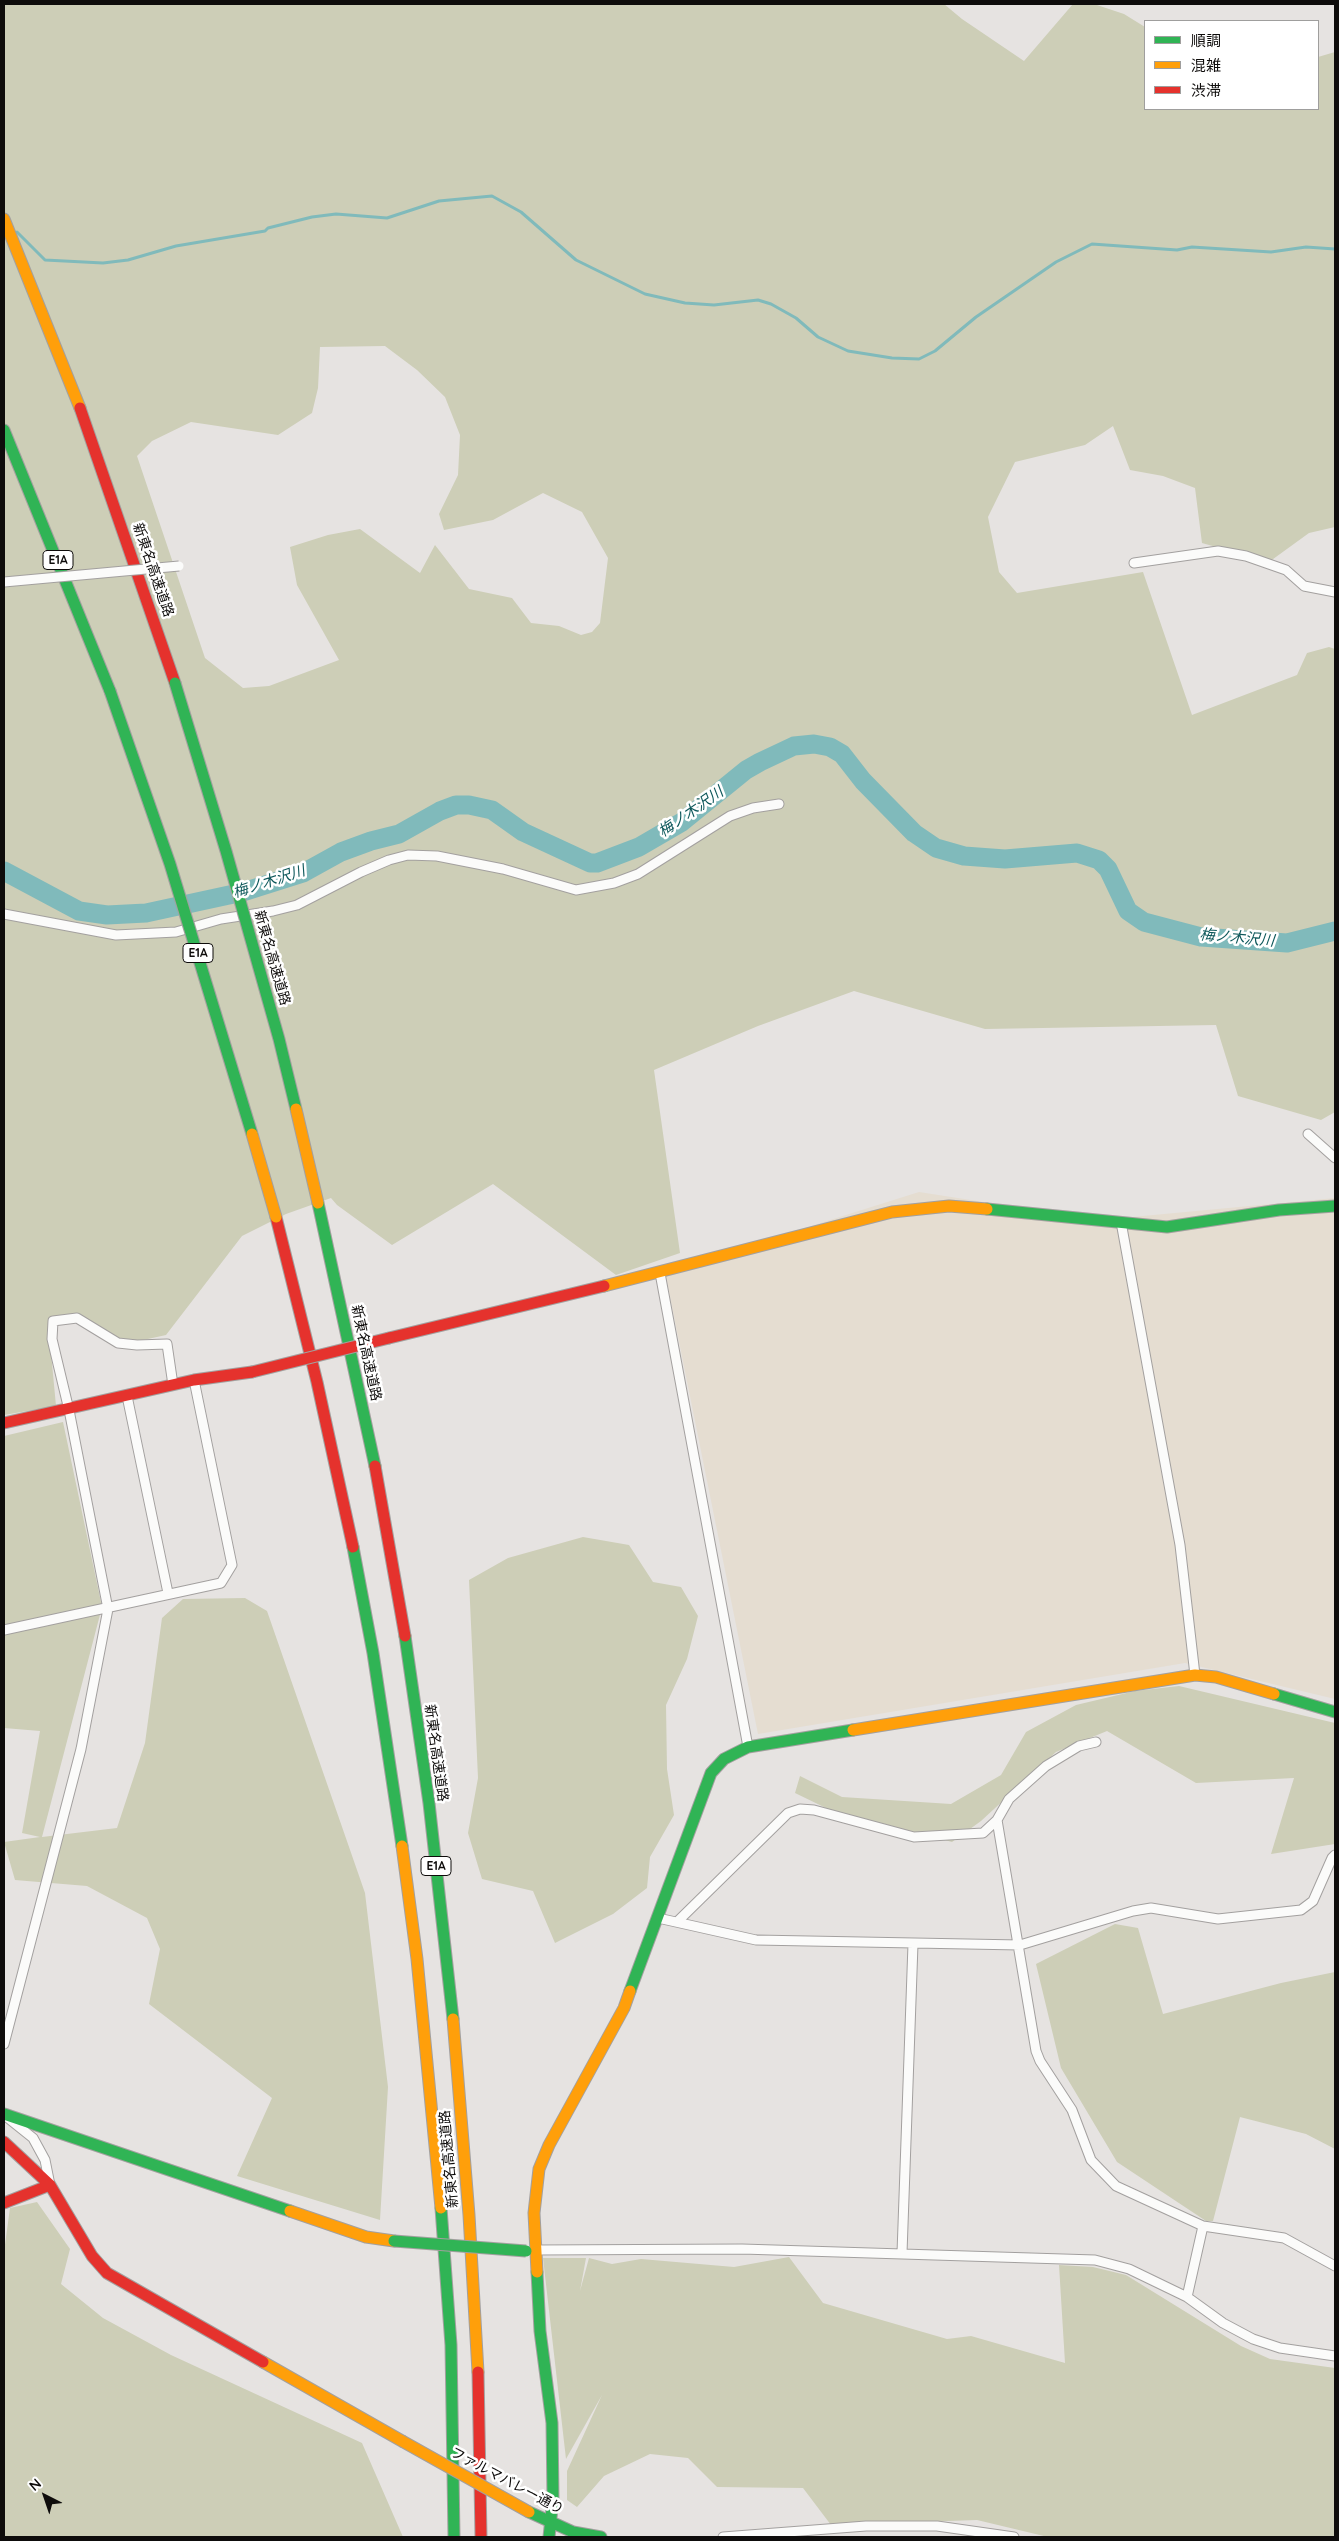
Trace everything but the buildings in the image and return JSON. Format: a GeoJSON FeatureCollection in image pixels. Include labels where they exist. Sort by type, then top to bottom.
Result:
{"type":"FeatureCollection","features":[{"type":"Feature","properties":{"kind":"main road","name":"新東名高速道路"},"geometry":{"type":"LineString","coordinates":[[4,219],[38,300],[87,428],[175,683],[226,851],[273,1020],[318,1203],[376,1472],[422,1755],[441,1906],[458,2081],[475,2311],[481,2537]]}},
{"type":"Feature","properties":{"kind":"main road","name":"新東名高速道路"},"geometry":{"type":"LineString","coordinates":[[4,430],[110,691],[176,882],[218,1016],[276,1218],[317,1382],[351,1537],[373,1653],[399,1823],[417,1959],[442,2219],[450,2345],[454,2537]]}},
{"type":"Feature","properties":{"kind":"main road"},"geometry":{"type":"LineString","coordinates":[[4,1423],[194,1380],[252,1372],[660,1273],[892,1212],[957,1207],[1167,1227],[1279,1210],[1335,1206]]}},
{"type":"Feature","properties":{"kind":"main road"},"geometry":{"type":"LineString","coordinates":[[549,2537],[552,2523],[552,2423],[531,2250],[539,2169],[549,2145],[624,2008],[711,1773],[724,1759],[748,1747],[1195,1675],[1216,1677],[1335,1712]]}},
{"type":"Feature","properties":{"kind":"main road"},"geometry":{"type":"LineString","coordinates":[[4,2115],[136,2156],[366,2237],[394,2241],[531,2250]]}},
{"type":"Feature","properties":{"kind":"main road","name":"ファルマバレー通り"},"geometry":{"type":"LineString","coordinates":[[4,2142],[50,2185],[92,2256],[107,2273],[529,2512],[573,2532],[601,2537]]}},
{"type":"Feature","properties":{"kind":"main road"},"geometry":{"type":"LineString","coordinates":[[5,2202],[50,2185]]}},
{"type":"Feature","properties":{"kind":"street"},"geometry":{"type":"LineString","coordinates":[[1134,564],[1218,550],[1246,556],[1286,570],[1304,586],[1335,592]]}},
{"type":"Feature","properties":{"kind":"street"},"geometry":{"type":"LineString","coordinates":[[4,582],[179,566]]}},
{"type":"Feature","properties":{"kind":"street"},"geometry":{"type":"LineString","coordinates":[[4,914],[116,935],[176,932],[221,919],[273,911],[297,905],[362,872],[389,860],[408,855],[436,856],[503,868],[576,890],[614,883],[638,874],[730,816],[753,808],[779,804]]}},
{"type":"Feature","properties":{"kind":"street"},"geometry":{"type":"LineString","coordinates":[[1308,1134],[1335,1158]]}},
{"type":"Feature","properties":{"kind":"street"},"geometry":{"type":"LineString","coordinates":[[1121,1222],[1180,1545],[1195,1675]]}},
{"type":"Feature","properties":{"kind":"street"},"geometry":{"type":"LineString","coordinates":[[660,1273],[748,1747]]}},
{"type":"Feature","properties":{"kind":"street"},"geometry":{"type":"LineString","coordinates":[[4,2044],[7,2019],[81,1749],[108,1608],[52,1339],[53,1321],[77,1318],[118,1343],[137,1346],[167,1344],[173,1385]]}},
{"type":"Feature","properties":{"kind":"street"},"geometry":{"type":"LineString","coordinates":[[4,1630],[221,1583],[232,1565],[194,1380]]}},
{"type":"Feature","properties":{"kind":"street"},"geometry":{"type":"LineString","coordinates":[[127,1396],[168,1593]]}},
{"type":"Feature","properties":{"kind":"street"},"geometry":{"type":"LineString","coordinates":[[678,1921],[788,1813],[800,1808],[814,1810],[914,1837],[983,1833],[997,1820],[1009,1799],[1046,1766],[1079,1746],[1096,1742]]}},
{"type":"Feature","properties":{"kind":"street"},"geometry":{"type":"LineString","coordinates":[[997,1820],[1020,1945],[1036,2051],[1040,2061],[1072,2110],[1091,2160],[1122,2189],[1203,2226],[1284,2238],[1335,2266]]}},
{"type":"Feature","properties":{"kind":"street"},"geometry":{"type":"LineString","coordinates":[[658,1918],[756,1940],[1020,1945],[1133,1911],[1151,1908],[1218,1919],[1301,1910],[1313,1901],[1335,1855]]}},
{"type":"Feature","properties":{"kind":"street"},"geometry":{"type":"LineString","coordinates":[[902,2253],[913,1944]]}},
{"type":"Feature","properties":{"kind":"street"},"geometry":{"type":"LineString","coordinates":[[4,2115],[33,2138],[45,2160],[50,2185]]}},
{"type":"Feature","properties":{"kind":"street"},"geometry":{"type":"LineString","coordinates":[[1187,2297],[1203,2226]]}},
{"type":"Feature","properties":{"kind":"street"},"geometry":{"type":"LineString","coordinates":[[531,2250],[742,2249],[1095,2260],[1129,2269],[1187,2297],[1223,2324],[1253,2339],[1280,2348],[1335,2356]]}},
{"type":"Feature","properties":{"kind":"street"},"geometry":{"type":"LineString","coordinates":[[723,2537],[866,2526],[928,2526],[1014,2537]]}},
{"type":"Feature","properties":{"kind":"shaded area"},"geometry":{"type":"Polygon","coordinates":[[[919,1192],[1100,1220],[1335,1198],[1335,1699],[1185,1663],[758,1734],[665,1272],[919,1192]]]}},
{"type":"Feature","properties":{"kind":"green space"},"geometry":{"type":"Polygon","coordinates":[[[4,4],[944,4],[962,19],[1024,61],[1073,4],[1094,4],[1124,14],[1144,26],[1144,110],[1319,110],[1319,57],[1335,52],[1335,527],[1309,533],[1269,562],[1202,543],[1195,488],[1163,476],[1130,470],[1113,426],[1085,445],[1015,462],[988,517],[999,572],[1017,593],[1143,572],[1192,715],[1297,675],[1307,653],[1329,647],[1335,649],[1335,1112],[1321,1120],[1238,1096],[1216,1025],[985,1029],[854,991],[758,1026],[654,1070],[680,1253],[616,1275],[493,1184],[392,1245],[337,1205],[331,1198],[286,1214],[242,1236],[166,1335],[116,1346],[77,1318],[48,1321],[56,1406],[4,1415],[4,4]],[[385,346],[320,347],[318,388],[312,413],[278,435],[191,422],[152,441],[137,456],[205,658],[243,688],[269,686],[339,660],[297,585],[290,547],[328,535],[360,529],[420,573],[435,545],[469,589],[512,598],[531,623],[559,626],[581,635],[592,632],[600,623],[608,558],[582,512],[543,493],[493,520],[444,530],[439,514],[458,475],[460,435],[445,397],[417,370],[385,346]]]}},
{"type":"Feature","properties":{"kind":"green space"},"geometry":{"type":"Polygon","coordinates":[[[63,1422],[102,1607],[42,1837],[117,1828],[145,1743],[162,1618],[183,1599],[245,1598],[267,1611],[365,1893],[388,2087],[380,2220],[237,2176],[272,2098],[149,2004],[160,1949],[147,1918],[87,1886],[15,1880],[4,1842],[40,1837],[22,1833],[40,1731],[4,1728],[4,1436],[63,1422]]]}},
{"type":"Feature","properties":{"kind":"green space"},"geometry":{"type":"Polygon","coordinates":[[[583,1537],[629,1545],[653,1582],[681,1587],[698,1616],[687,1659],[666,1705],[667,1769],[674,1815],[650,1857],[647,1888],[613,1914],[555,1943],[533,1891],[482,1879],[468,1833],[478,1778],[469,1580],[508,1558],[583,1537]]]}},
{"type":"Feature","properties":{"kind":"green space"},"geometry":{"type":"Polygon","coordinates":[[[1179,1686],[1335,1723],[1335,1844],[1271,1854],[1294,1778],[1196,1783],[1107,1731],[1056,1752],[981,1821],[952,1842],[828,1809],[795,1793],[800,1776],[842,1797],[951,1804],[1001,1775],[1026,1732],[1076,1705],[1135,1691],[1179,1686]]]}},
{"type":"Feature","properties":{"kind":"green space"},"geometry":{"type":"Polygon","coordinates":[[[1115,1924],[1138,1928],[1163,2014],[1281,1983],[1335,1972],[1335,2149],[1306,2134],[1240,2117],[1213,2221],[1206,2221],[1117,2162],[1061,2068],[1036,1964],[1115,1924]]]}},
{"type":"Feature","properties":{"kind":"green space"},"geometry":{"type":"Polygon","coordinates":[[[37,2202],[70,2249],[61,2284],[103,2318],[171,2355],[362,2443],[403,2537],[4,2537],[4,2252],[10,2208],[37,2202]]]}},
{"type":"Feature","properties":{"kind":"green space"},"geometry":{"type":"Polygon","coordinates":[[[789,2257],[823,2303],[947,2339],[971,2336],[1065,2363],[1059,2265],[1093,2267],[1126,2275],[1241,2346],[1270,2359],[1335,2368],[1335,2537],[1048,2537],[977,2520],[831,2525],[803,2488],[717,2487],[688,2458],[650,2454],[604,2476],[577,2507],[567,2500],[567,2471],[602,2395],[566,2459],[543,2258],[586,2258],[580,2291],[589,2258],[612,2264],[641,2259],[734,2267],[789,2257]]]}},
{"type":"Feature","properties":{"kind":"waterway"},"geometry":{"type":"LineString","coordinates":[[17,232],[45,260],[103,263],[128,260],[176,246],[265,231],[268,228],[312,217],[336,214],[387,218],[439,201],[492,196],[521,212],[576,260],[645,294],[685,303],[714,305],[758,300],[771,304],[796,318],[818,337],[848,351],[892,358],[919,359],[935,351],[976,317],[1056,262],[1092,244],[1177,250],[1192,247],[1271,252],[1306,247],[1335,249]]}},
{"type":"Feature","properties":{"kind":"waterway","name":"梅ノ木沢川"},"geometry":{"type":"LineString","coordinates":[[4,871],[79,911],[107,915],[146,913],[243,892],[303,873],[341,852],[371,841],[399,834],[440,811],[456,805],[469,805],[492,810],[523,832],[590,863],[597,863],[639,847],[682,822],[746,770],[760,762],[794,746],[814,744],[830,747],[842,754],[863,781],[914,833],[936,848],[964,856],[1005,859],[1077,853],[1099,860],[1108,869],[1128,911],[1144,922],[1201,937],[1287,943],[1335,931]]}},
{"type":"Feature","properties":{"kind":"traffic: fast"},"geometry":{"type":"LineString","coordinates":[[4,430],[110,691]]}},
{"type":"Feature","properties":{"kind":"traffic: fast"},"geometry":{"type":"LineString","coordinates":[[175,683],[226,851],[279,1039],[296,1109]]}},
{"type":"Feature","properties":{"kind":"traffic: fast"},"geometry":{"type":"LineString","coordinates":[[110,691],[170,864],[252,1134]]}},
{"type":"Feature","properties":{"kind":"traffic: fast"},"geometry":{"type":"LineString","coordinates":[[318,1203],[375,1466]]}},
{"type":"Feature","properties":{"kind":"traffic: fast"},"geometry":{"type":"LineString","coordinates":[[987,1209],[1167,1227],[1279,1210],[1335,1206]]}},
{"type":"Feature","properties":{"kind":"traffic: fast"},"geometry":{"type":"LineString","coordinates":[[353,1547],[373,1653],[402,1846]]}},
{"type":"Feature","properties":{"kind":"traffic: fast"},"geometry":{"type":"LineString","coordinates":[[405,1636],[429,1803],[453,2019]]}},
{"type":"Feature","properties":{"kind":"traffic: fast"},"geometry":{"type":"LineString","coordinates":[[1274,1694],[1335,1712]]}},
{"type":"Feature","properties":{"kind":"traffic: fast"},"geometry":{"type":"LineString","coordinates":[[630,1991],[711,1773],[724,1759],[748,1747],[853,1730]]}},
{"type":"Feature","properties":{"kind":"traffic: fast"},"geometry":{"type":"LineString","coordinates":[[4,2114],[290,2211]]}},
{"type":"Feature","properties":{"kind":"traffic: fast"},"geometry":{"type":"LineString","coordinates":[[441,2208],[451,2345],[454,2537]]}},
{"type":"Feature","properties":{"kind":"traffic: fast"},"geometry":{"type":"LineString","coordinates":[[394,2241],[526,2251]]}},
{"type":"Feature","properties":{"kind":"traffic: fast"},"geometry":{"type":"LineString","coordinates":[[537,2272],[540,2331],[552,2423],[553,2499],[549,2537]]}},
{"type":"Feature","properties":{"kind":"traffic: fast"},"geometry":{"type":"LineString","coordinates":[[529,2512],[573,2532],[601,2537]]}},
{"type":"Feature","properties":{"kind":"traffic: slow"},"geometry":{"type":"LineString","coordinates":[[4,219],[80,408]]}},
{"type":"Feature","properties":{"kind":"traffic: slow"},"geometry":{"type":"LineString","coordinates":[[296,1109],[318,1203]]}},
{"type":"Feature","properties":{"kind":"traffic: slow"},"geometry":{"type":"LineString","coordinates":[[252,1134],[276,1217]]}},
{"type":"Feature","properties":{"kind":"traffic: slow"},"geometry":{"type":"LineString","coordinates":[[604,1286],[892,1212],[949,1206],[987,1209]]}},
{"type":"Feature","properties":{"kind":"traffic: slow"},"geometry":{"type":"LineString","coordinates":[[853,1730],[1195,1675],[1216,1677],[1274,1694]]}},
{"type":"Feature","properties":{"kind":"traffic: slow"},"geometry":{"type":"LineString","coordinates":[[402,1846],[417,1959],[441,2208]]}},
{"type":"Feature","properties":{"kind":"traffic: slow"},"geometry":{"type":"LineString","coordinates":[[537,2272],[534,2213],[539,2169],[549,2145],[624,2008],[630,1991]]}},
{"type":"Feature","properties":{"kind":"traffic: slow"},"geometry":{"type":"LineString","coordinates":[[453,2019],[469,2215],[478,2372]]}},
{"type":"Feature","properties":{"kind":"traffic: slow"},"geometry":{"type":"LineString","coordinates":[[290,2211],[366,2237],[394,2241]]}},
{"type":"Feature","properties":{"kind":"traffic: slow"},"geometry":{"type":"LineString","coordinates":[[263,2362],[402,2441]]}},
{"type":"Feature","properties":{"kind":"traffic: slow"},"geometry":{"type":"LineString","coordinates":[[402,2441],[529,2512]]}},
{"type":"Feature","properties":{"kind":"traffic: jam"},"geometry":{"type":"LineString","coordinates":[[80,408],[175,683]]}},
{"type":"Feature","properties":{"kind":"traffic: jam"},"geometry":{"type":"LineString","coordinates":[[276,1217],[317,1382],[353,1547]]}},
{"type":"Feature","properties":{"kind":"traffic: jam"},"geometry":{"type":"LineString","coordinates":[[389,1338],[604,1286]]}},
{"type":"Feature","properties":{"kind":"traffic: jam"},"geometry":{"type":"LineString","coordinates":[[252,1372],[389,1338]]}},
{"type":"Feature","properties":{"kind":"traffic: jam"},"geometry":{"type":"LineString","coordinates":[[4,1423],[194,1380],[252,1372]]}},
{"type":"Feature","properties":{"kind":"traffic: jam"},"geometry":{"type":"LineString","coordinates":[[375,1466],[405,1636]]}},
{"type":"Feature","properties":{"kind":"traffic: jam"},"geometry":{"type":"LineString","coordinates":[[4,2142],[50,2185],[92,2256],[107,2273],[263,2362]]}},
{"type":"Feature","properties":{"kind":"traffic: jam"},"geometry":{"type":"LineString","coordinates":[[4,2203],[50,2185]]}},
{"type":"Feature","properties":{"kind":"traffic: jam"},"geometry":{"type":"LineString","coordinates":[[478,2372],[481,2537]]}}]}
